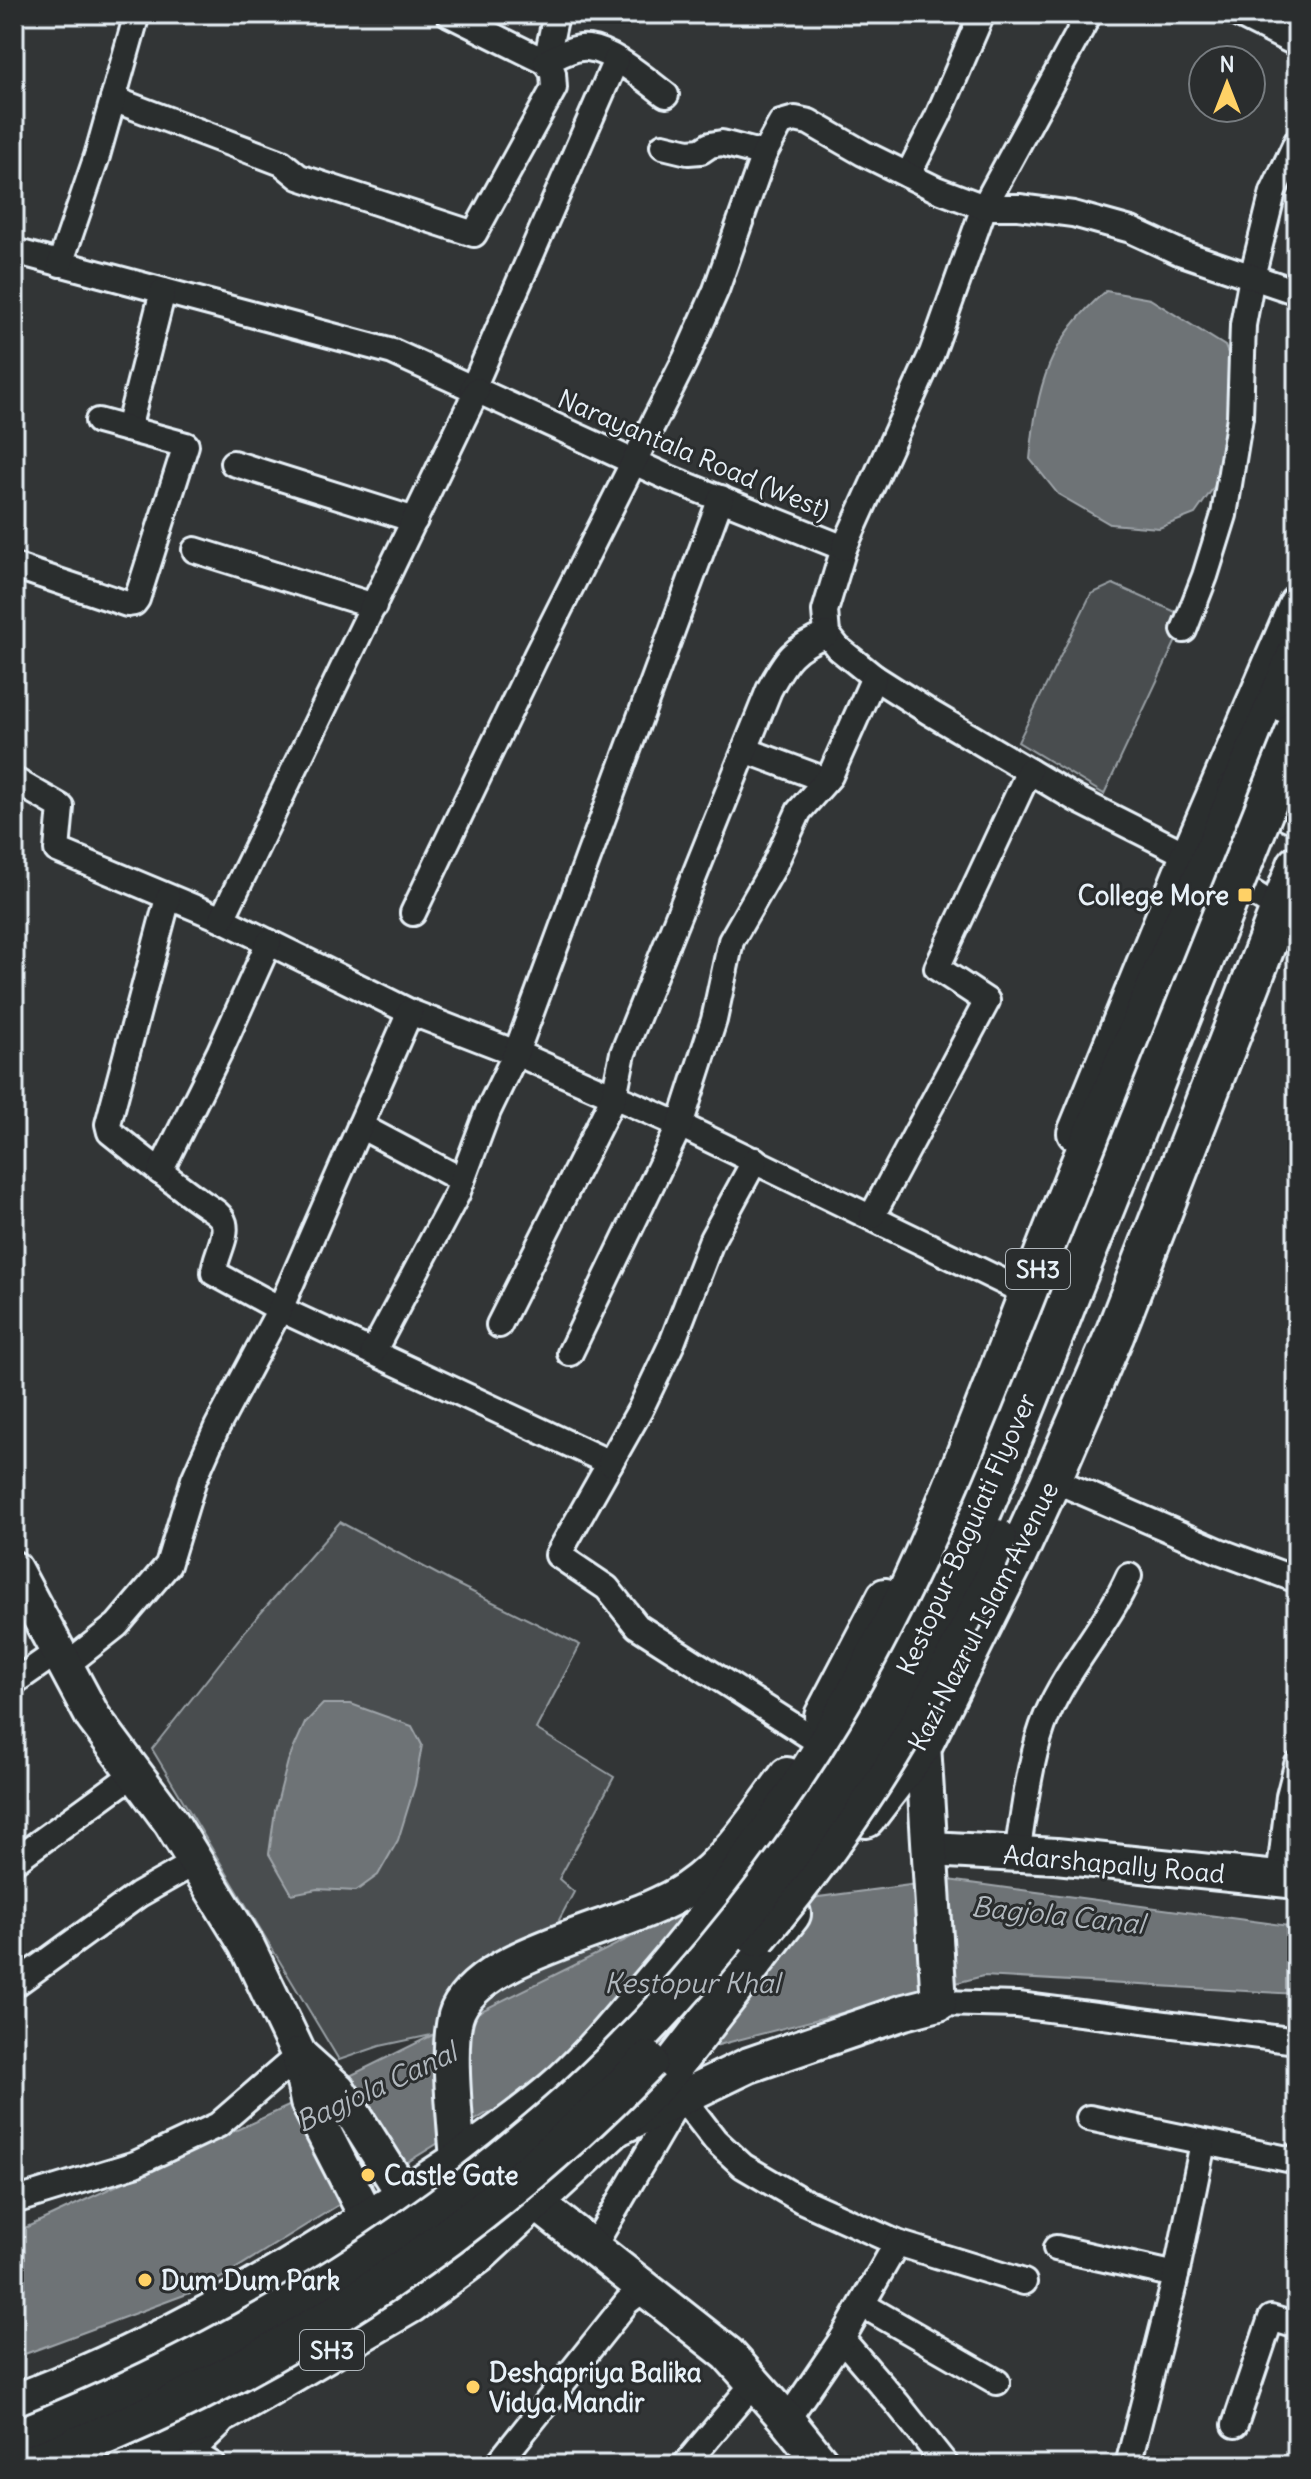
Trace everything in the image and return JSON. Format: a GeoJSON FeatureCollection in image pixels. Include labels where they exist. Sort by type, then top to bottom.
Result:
{"type":"FeatureCollection","features":[{"type":"Feature","properties":{"kind":"main road","name":"SH3"},"geometry":{"type":"LineString","coordinates":[[14,2404],[118,2362],[203,2319],[405,2196],[555,2090],[602,2042],[747,1867],[828,1744],[872,1663],[953,1489],[1197,860],[1229,786],[1297,654]]}},
{"type":"Feature","properties":{"kind":"main road","name":"Kestopur-Baguiati Flyover"},"geometry":{"type":"LineString","coordinates":[[14,2440],[92,2409],[244,2334],[399,2237],[487,2171],[551,2119],[670,2001],[790,1853],[851,1763],[901,1678],[977,1522],[1297,728]]}},
{"type":"Feature","properties":{"kind":"main road"},"geometry":{"type":"LineString","coordinates":[[1229,786],[1297,814]]}},
{"type":"Feature","properties":{"kind":"main road","name":"Kestopur-Baguiati Flyover"},"geometry":{"type":"LineString","coordinates":[[28,2465],[133,2422],[227,2376],[357,2299],[437,2245],[566,2142],[612,2098],[680,2028],[821,1858],[933,1678],[972,1596],[1025,1475],[1297,799]]}},
{"type":"Feature","properties":{"kind":"main road","name":"Kazi Nazrul Islam Avenue"},"geometry":{"type":"LineString","coordinates":[[107,2465],[226,2411],[411,2303],[478,2254],[611,2131],[669,2071],[923,1744],[998,1596],[1114,1336],[1288,915],[1297,865]]}},
{"type":"Feature","properties":{"kind":"street"},"geometry":{"type":"LineString","coordinates":[[60,264],[97,156],[137,14]]}},
{"type":"Feature","properties":{"kind":"street"},"geometry":{"type":"LineString","coordinates":[[113,99],[282,163],[299,177],[474,234],[554,88],[553,73],[546,62],[449,14]]}},
{"type":"Feature","properties":{"kind":"street"},"geometry":{"type":"LineString","coordinates":[[546,62],[556,14]]}},
{"type":"Feature","properties":{"kind":"street"},"geometry":{"type":"LineString","coordinates":[[908,175],[938,116],[982,14]]}},
{"type":"Feature","properties":{"kind":"street"},"geometry":{"type":"LineString","coordinates":[[844,548],[932,353],[984,207],[1089,14]]}},
{"type":"Feature","properties":{"kind":"street"},"geometry":{"type":"LineString","coordinates":[[1237,14],[1297,44]]}},
{"type":"Feature","properties":{"kind":"street"},"geometry":{"type":"LineString","coordinates":[[546,62],[568,51],[588,48],[616,60],[666,95]]}},
{"type":"Feature","properties":{"kind":"street"},"geometry":{"type":"LineString","coordinates":[[222,919],[415,520],[475,389],[616,60]]}},
{"type":"Feature","properties":{"kind":"street"},"geometry":{"type":"LineString","coordinates":[[413,913],[537,654],[685,360],[716,290],[764,154],[781,123],[795,119],[809,122],[936,189],[984,207],[1019,207],[1073,214],[1131,230],[1179,252],[1297,292]]}},
{"type":"Feature","properties":{"kind":"street"},"geometry":{"type":"LineString","coordinates":[[1184,630],[1224,515],[1240,417],[1243,325],[1252,277],[1273,192],[1297,141]]}},
{"type":"Feature","properties":{"kind":"street"},"geometry":{"type":"LineString","coordinates":[[663,146],[688,152],[722,143],[764,154]]}},
{"type":"Feature","properties":{"kind":"street","name":"Narayantala Road (West)"},"geometry":{"type":"LineString","coordinates":[[14,251],[393,352],[634,461],[844,548],[825,611],[827,634]]}},
{"type":"Feature","properties":{"kind":"street"},"geometry":{"type":"LineString","coordinates":[[128,429],[163,291]]}},
{"type":"Feature","properties":{"kind":"street"},"geometry":{"type":"LineString","coordinates":[[14,566],[127,604],[134,603],[186,445],[98,421]]}},
{"type":"Feature","properties":{"kind":"street"},"geometry":{"type":"LineString","coordinates":[[233,463],[415,520]]}},
{"type":"Feature","properties":{"kind":"street"},"geometry":{"type":"LineString","coordinates":[[373,1352],[462,1180],[488,1111],[516,1053],[721,498]]}},
{"type":"Feature","properties":{"kind":"street"},"geometry":{"type":"LineString","coordinates":[[195,550],[374,606]]}},
{"type":"Feature","properties":{"kind":"street"},"geometry":{"type":"LineString","coordinates":[[1229,786],[1297,603]]}},
{"type":"Feature","properties":{"kind":"street"},"geometry":{"type":"LineString","coordinates":[[499,1325],[614,1096],[623,1053],[745,750],[781,667],[793,651],[827,634],[838,648],[874,677],[1076,799],[1197,860],[1288,915]]}},
{"type":"Feature","properties":{"kind":"street"},"geometry":{"type":"LineString","coordinates":[[570,1353],[680,1125],[714,1020],[731,941],[773,868],[799,811],[826,780],[874,677]]}},
{"type":"Feature","properties":{"kind":"street"},"geometry":{"type":"LineString","coordinates":[[745,750],[826,780]]}},
{"type":"Feature","properties":{"kind":"street"},"geometry":{"type":"LineString","coordinates":[[872,1216],[987,1001],[937,968],[1029,771]]}},
{"type":"Feature","properties":{"kind":"street"},"geometry":{"type":"LineString","coordinates":[[14,780],[61,807],[57,850],[222,919],[410,1012],[516,1053],[680,1125],[1014,1287]]}},
{"type":"Feature","properties":{"kind":"street"},"geometry":{"type":"LineString","coordinates":[[458,2161],[452,2037],[458,2011],[468,1995],[485,1979],[521,1959],[630,1917],[687,1889],[739,1842],[811,1737],[889,1588],[952,1446],[1014,1287],[1197,860]]}},
{"type":"Feature","properties":{"kind":"street"},"geometry":{"type":"LineString","coordinates":[[168,898],[108,1124],[110,1132],[224,1221],[214,1273],[280,1309],[610,1463]]}},
{"type":"Feature","properties":{"kind":"street"},"geometry":{"type":"LineString","coordinates":[[160,1172],[226,1039],[269,942]]}},
{"type":"Feature","properties":{"kind":"street"},"geometry":{"type":"LineString","coordinates":[[14,1682],[61,1659],[117,1625],[168,1565],[194,1479],[217,1427],[280,1309],[410,1012]]}},
{"type":"Feature","properties":{"kind":"street"},"geometry":{"type":"LineString","coordinates":[[360,1126],[462,1180]]}},
{"type":"Feature","properties":{"kind":"street"},"geometry":{"type":"LineString","coordinates":[[755,1160],[712,1239],[672,1343],[640,1410],[558,1555],[607,1588],[637,1626],[811,1737]]}},
{"type":"Feature","properties":{"kind":"street"},"geometry":{"type":"LineString","coordinates":[[1052,1479],[1219,1551],[1297,1580]]}},
{"type":"Feature","properties":{"kind":"street"},"geometry":{"type":"LineString","coordinates":[[1017,1854],[1046,1717],[1068,1673],[1117,1601],[1129,1576]]}},
{"type":"Feature","properties":{"kind":"street"},"geometry":{"type":"LineString","coordinates":[[16,1579],[93,1717],[171,1822],[246,1944],[299,2055],[308,2102],[368,2219]]}},
{"type":"Feature","properties":{"kind":"street"},"geometry":{"type":"LineString","coordinates":[[923,1744],[939,1998]]}},
{"type":"Feature","properties":{"kind":"street"},"geometry":{"type":"LineString","coordinates":[[1288,1880],[1289,1796],[1297,1765]]}},
{"type":"Feature","properties":{"kind":"street"},"geometry":{"type":"LineString","coordinates":[[14,1861],[135,1773]]}},
{"type":"Feature","properties":{"kind":"street","name":"Adarshapally Road"},"geometry":{"type":"LineString","coordinates":[[932,1862],[1017,1854],[1288,1880]]}},
{"type":"Feature","properties":{"kind":"street"},"geometry":{"type":"LineString","coordinates":[[14,1985],[138,1895],[196,1862]]}},
{"type":"Feature","properties":{"kind":"street"},"geometry":{"type":"LineString","coordinates":[[611,2131],[749,2065],[939,1998],[1018,2005],[1297,2041]]}},
{"type":"Feature","properties":{"kind":"street"},"geometry":{"type":"LineString","coordinates":[[299,2055],[338,2090],[405,2196]]}},
{"type":"Feature","properties":{"kind":"street"},"geometry":{"type":"LineString","coordinates":[[15,2198],[135,2164],[218,2125],[299,2055]]}},
{"type":"Feature","properties":{"kind":"street"},"geometry":{"type":"LineString","coordinates":[[681,2096],[715,2140],[743,2166],[801,2200],[897,2243],[1024,2282]]}},
{"type":"Feature","properties":{"kind":"street"},"geometry":{"type":"LineString","coordinates":[[592,2249],[681,2096]]}},
{"type":"Feature","properties":{"kind":"street"},"geometry":{"type":"LineString","coordinates":[[1089,2118],[1297,2161]]}},
{"type":"Feature","properties":{"kind":"street"},"geometry":{"type":"LineString","coordinates":[[1128,2465],[1176,2275],[1203,2143]]}},
{"type":"Feature","properties":{"kind":"street"},"geometry":{"type":"LineString","coordinates":[[535,2202],[728,2354],[823,2465]]}},
{"type":"Feature","properties":{"kind":"street"},"geometry":{"type":"LineString","coordinates":[[787,2420],[842,2339],[897,2243]]}},
{"type":"Feature","properties":{"kind":"street"},"geometry":{"type":"LineString","coordinates":[[1056,2248],[1176,2275]]}},
{"type":"Feature","properties":{"kind":"street"},"geometry":{"type":"LineString","coordinates":[[497,2465],[627,2302],[644,2289]]}},
{"type":"Feature","properties":{"kind":"street"},"geometry":{"type":"LineString","coordinates":[[863,2305],[997,2382]]}},
{"type":"Feature","properties":{"kind":"street"},"geometry":{"type":"LineString","coordinates":[[1235,2425],[1271,2318],[1297,2326]]}},
{"type":"Feature","properties":{"kind":"street"},"geometry":{"type":"LineString","coordinates":[[842,2339],[946,2465]]}},
{"type":"Feature","properties":{"kind":"street"},"geometry":{"type":"LineString","coordinates":[[685,2465],[754,2383]]}},
{"type":"Feature","properties":{"kind":"street"},"geometry":{"type":"LineString","coordinates":[[187,2460],[226,2411]]}},
{"type":"Feature","properties":{"kind":"shaded area"},"geometry":{"type":"Polygon","coordinates":[[[1113,584],[1187,617],[1104,794],[1018,742],[1091,594],[1113,584]]]}},
{"type":"Feature","properties":{"kind":"shaded area"},"geometry":{"type":"Polygon","coordinates":[[[340,1522],[580,1645],[536,1729],[614,1777],[559,1879],[574,1892],[559,1920],[636,1981],[492,2022],[380,2046],[339,2060],[152,1749],[246,1630],[340,1522]]]}},
{"type":"Feature","properties":{"kind":"water"},"geometry":{"type":"Polygon","coordinates":[[[1106,291],[1150,299],[1225,346],[1239,380],[1216,484],[1195,514],[1159,528],[1110,524],[1058,494],[1030,459],[1042,387],[1058,346],[1086,309],[1106,291]]]}},
{"type":"Feature","properties":{"kind":"water"},"geometry":{"type":"Polygon","coordinates":[[[323,1704],[351,1704],[412,1726],[422,1745],[415,1785],[398,1840],[378,1875],[356,1891],[317,1889],[292,1894],[269,1854],[275,1811],[288,1761],[305,1723],[323,1704]]]}},
{"type":"Feature","properties":{"kind":"water","name":"Kestopur Khal"},"geometry":{"type":"Polygon","coordinates":[[[948,1880],[1297,1927],[1297,1994],[983,1976],[707,2048],[487,2113],[206,2287],[14,2358],[14,2233],[293,2104],[674,1916],[948,1880]]]}},
{"type":"Feature","properties":{"kind":"place","name":"College More"},"geometry":{"type":"Point","coordinates":[1245,895]}},
{"type":"Feature","properties":{"kind":"place","name":"Castle Gate"},"geometry":{"type":"Point","coordinates":[368,2175]}},
{"type":"Feature","properties":{"kind":"place","name":"Dum Dum Park"},"geometry":{"type":"Point","coordinates":[145,2280]}},
{"type":"Feature","properties":{"kind":"place","name":"Deshapriya Balika Vidya Mandir"},"geometry":{"type":"Point","coordinates":[473,2387]}},
{"type":"Feature","properties":{"kind":"water label","name":"Bagjola Canal"},"geometry":{"type":"Point","coordinates":[1058,1915]}},
{"type":"Feature","properties":{"kind":"water label","name":"Bagjola Canal"},"geometry":{"type":"Point","coordinates":[376,2087]}}]}
